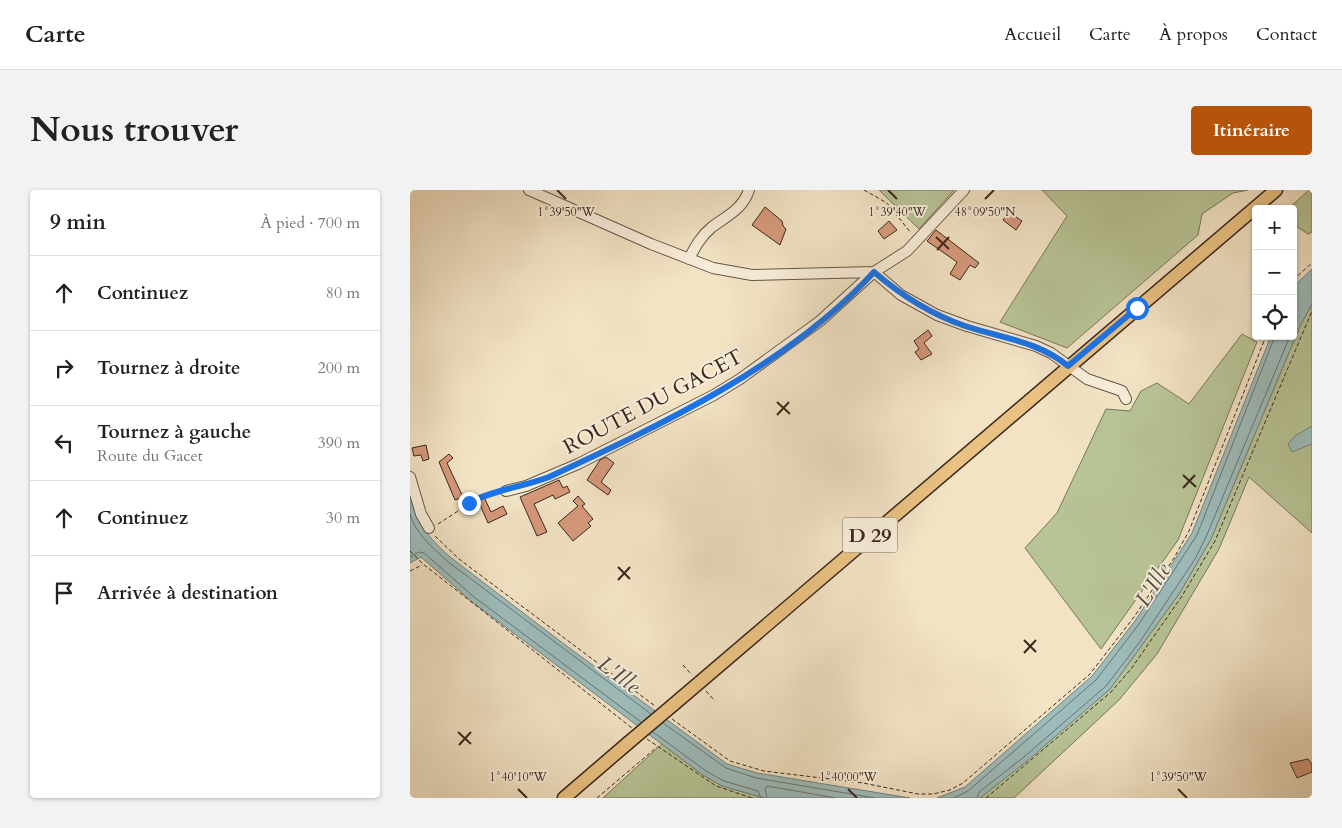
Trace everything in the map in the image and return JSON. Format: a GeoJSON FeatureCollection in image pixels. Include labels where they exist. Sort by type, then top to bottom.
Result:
{"type":"FeatureCollection","features":[{"type":"Feature","properties":{"kind":"main road","name":"D 29"},"geometry":{"type":"LineString","coordinates":[[564,798],[628,743],[671,711],[1068,366],[1276,190]]}},
{"type":"Feature","properties":{"kind":"street"},"geometry":{"type":"LineString","coordinates":[[529,190],[713,268],[752,274],[874,272],[901,294],[937,315],[967,326],[1036,346],[1051,353],[1087,379],[1122,391],[1126,400]]}},
{"type":"Feature","properties":{"kind":"street"},"geometry":{"type":"LineString","coordinates":[[689,259],[698,241],[711,228],[738,210],[749,190]]}},
{"type":"Feature","properties":{"kind":"street","name":"ROUTE DU GACET"},"geometry":{"type":"LineString","coordinates":[[506,491],[549,477],[714,396],[783,349],[820,321],[874,272],[918,242],[964,190]]}},
{"type":"Feature","properties":{"kind":"street"},"geometry":{"type":"LineString","coordinates":[[410,477],[421,514],[429,528]]}},
{"type":"Feature","properties":{"kind":"path"},"geometry":{"type":"LineString","coordinates":[[864,190],[887,203],[918,242]]}},
{"type":"Feature","properties":{"kind":"path"},"geometry":{"type":"LineString","coordinates":[[1297,276],[1312,263]]}},
{"type":"Feature","properties":{"kind":"path"},"geometry":{"type":"LineString","coordinates":[[986,798],[1111,692],[1131,669],[1182,596],[1215,541],[1312,311]]}},
{"type":"Feature","properties":{"kind":"path"},"geometry":{"type":"LineString","coordinates":[[671,711],[730,760],[764,771],[863,783],[918,794],[933,794],[950,790],[963,783],[1090,674],[1134,618],[1174,558],[1188,531],[1264,340]]}},
{"type":"Feature","properties":{"kind":"path"},"geometry":{"type":"LineString","coordinates":[[506,491],[478,498],[429,528],[459,559],[654,706]]}},
{"type":"Feature","properties":{"kind":"path"},"geometry":{"type":"LineString","coordinates":[[410,551],[423,564],[634,730]]}},
{"type":"Feature","properties":{"kind":"path"},"geometry":{"type":"LineString","coordinates":[[410,571],[423,564]]}},
{"type":"Feature","properties":{"kind":"path"},"geometry":{"type":"LineString","coordinates":[[683,665],[692,675]]}},
{"type":"Feature","properties":{"kind":"path"},"geometry":{"type":"LineString","coordinates":[[706,691],[715,701]]}},
{"type":"Feature","properties":{"kind":"path"},"geometry":{"type":"LineString","coordinates":[[642,735],[716,786],[752,798]]}},
{"type":"Feature","properties":{"kind":"path"},"geometry":{"type":"LineString","coordinates":[[597,798],[657,747]]}},
{"type":"Feature","properties":{"kind":"green space"},"geometry":{"type":"Polygon","coordinates":[[[879,190],[954,190],[919,229],[879,190]]]}},
{"type":"Feature","properties":{"kind":"green space"},"geometry":{"type":"Polygon","coordinates":[[[1042,190],[1248,190],[1233,193],[1202,214],[1198,235],[1067,348],[1000,322],[1067,216],[1042,190]]]}},
{"type":"Feature","properties":{"kind":"green space"},"geometry":{"type":"Polygon","coordinates":[[[1309,190],[1312,190],[1312,232],[1308,234],[1297,227],[1297,205],[1292,205],[1309,190]]]}},
{"type":"Feature","properties":{"kind":"green space"},"geometry":{"type":"Polygon","coordinates":[[[1312,304],[1312,533],[1249,477],[1219,549],[1157,654],[1119,700],[1014,798],[980,798],[1110,689],[1179,594],[1211,539],[1294,340],[1297,340],[1300,326],[1312,304]]]}},
{"type":"Feature","properties":{"kind":"green space"},"geometry":{"type":"Polygon","coordinates":[[[1242,334],[1257,342],[1178,540],[1101,649],[1025,548],[1057,513],[1106,409],[1130,411],[1141,391],[1157,383],[1189,404],[1242,334]]]}},
{"type":"Feature","properties":{"kind":"green space"},"geometry":{"type":"Polygon","coordinates":[[[662,744],[703,775],[722,786],[765,798],[603,798],[662,744]]]}},
{"type":"Feature","properties":{"kind":"water"},"geometry":{"type":"Polygon","coordinates":[[[1312,269],[1312,304],[1297,333],[1297,295],[1297,283],[1312,269]]]}},
{"type":"Feature","properties":{"kind":"water"},"geometry":{"type":"Polygon","coordinates":[[[1269,340],[1294,340],[1211,539],[1179,594],[1110,689],[1027,761],[980,798],[937,798],[965,787],[1092,676],[1135,621],[1192,533],[1269,340]]]}},
{"type":"Feature","properties":{"kind":"water"},"geometry":{"type":"Polygon","coordinates":[[[1312,426],[1312,444],[1292,452],[1288,444],[1295,436],[1312,426]]]}},
{"type":"Feature","properties":{"kind":"water"},"geometry":{"type":"Polygon","coordinates":[[[410,496],[425,530],[450,557],[727,764],[757,773],[910,798],[765,798],[722,786],[703,775],[471,601],[421,557],[410,563],[410,496]]]}},
{"type":"Feature","properties":{"kind":"building"},"geometry":{"type":"Polygon","coordinates":[[[765,207],[782,221],[786,229],[780,245],[752,225],[765,207]]]}},
{"type":"Feature","properties":{"kind":"building"},"geometry":{"type":"Polygon","coordinates":[[[1009,212],[1022,221],[1016,230],[1003,220],[1009,212]]]}},
{"type":"Feature","properties":{"kind":"building"},"geometry":{"type":"Polygon","coordinates":[[[889,221],[897,230],[884,239],[878,231],[889,221]]]}},
{"type":"Feature","properties":{"kind":"building"},"geometry":{"type":"Polygon","coordinates":[[[936,230],[979,263],[975,268],[970,265],[960,280],[950,274],[957,262],[927,241],[936,230]]]}},
{"type":"Feature","properties":{"kind":"building"},"geometry":{"type":"Polygon","coordinates":[[[928,330],[932,336],[924,343],[932,354],[921,360],[915,352],[919,349],[914,341],[928,330]]]}},
{"type":"Feature","properties":{"kind":"building"},"geometry":{"type":"Polygon","coordinates":[[[426,445],[429,459],[423,461],[421,455],[414,456],[412,448],[426,445]]]}},
{"type":"Feature","properties":{"kind":"building"},"geometry":{"type":"Polygon","coordinates":[[[449,454],[453,458],[447,463],[463,497],[455,500],[439,462],[449,454]]]}},
{"type":"Feature","properties":{"kind":"building"},"geometry":{"type":"Polygon","coordinates":[[[606,457],[614,463],[601,482],[611,490],[608,495],[587,480],[600,460],[606,457]]]}},
{"type":"Feature","properties":{"kind":"building"},"geometry":{"type":"Polygon","coordinates":[[[559,480],[563,488],[567,486],[570,492],[555,499],[553,495],[534,504],[547,532],[537,536],[520,497],[559,480]]]}},
{"type":"Feature","properties":{"kind":"building"},"geometry":{"type":"Polygon","coordinates":[[[578,496],[585,504],[582,506],[593,519],[588,523],[591,526],[573,541],[558,523],[578,506],[573,501],[578,496]]]}},
{"type":"Feature","properties":{"kind":"building"},"geometry":{"type":"Polygon","coordinates":[[[484,497],[491,512],[503,506],[507,514],[488,523],[478,500],[484,497]]]}},
{"type":"Feature","properties":{"kind":"building"},"geometry":{"type":"Polygon","coordinates":[[[1308,759],[1312,764],[1312,772],[1297,778],[1290,763],[1308,759]]]}},
{"type":"Feature","properties":{"kind":"route"},"geometry":{"type":"LineString","coordinates":[[469,503],[487,494],[526,486],[549,477],[714,396],[820,321],[874,272],[914,303],[937,315],[967,326],[1036,346],[1051,353],[1068,366],[1137,308]]}},
{"type":"Feature","properties":{"kind":"water label","name":"L'Ille"},"geometry":{"type":"Point","coordinates":[1153,585]}},
{"type":"Feature","properties":{"kind":"water label","name":"L'Ille"},"geometry":{"type":"Point","coordinates":[619,675]}}]}
